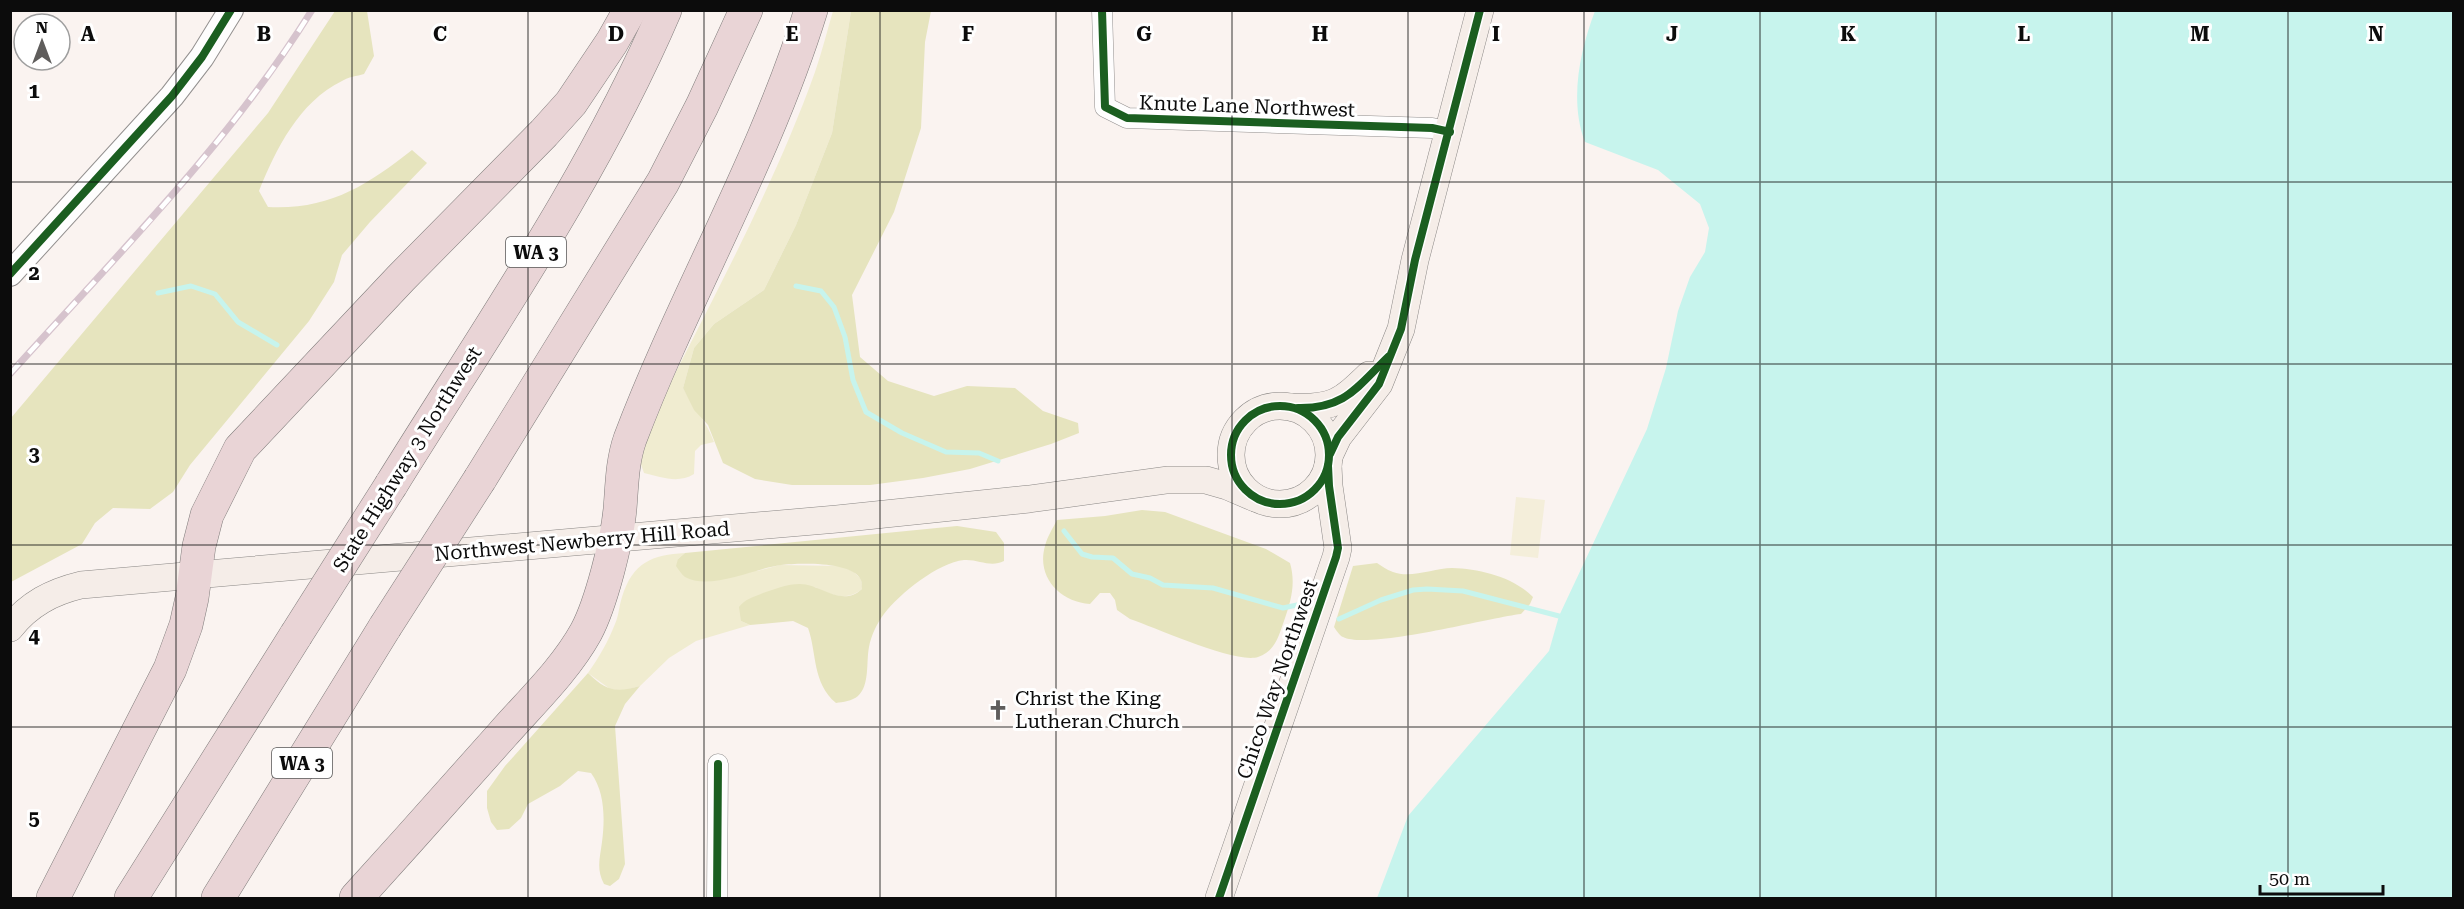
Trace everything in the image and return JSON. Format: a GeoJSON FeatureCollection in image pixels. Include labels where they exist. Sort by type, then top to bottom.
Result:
{"type":"FeatureCollection","features":[{"type":"Feature","properties":{"kind":"highway"},"geometry":{"type":"LineString","coordinates":[[53,898],[170,669],[186,625],[207,515],[240,449],[392,287],[571,103],[612,42],[630,10]]}},
{"type":"Feature","properties":{"kind":"highway","name":"State Highway 3 Northwest"},"geometry":{"type":"LineString","coordinates":[[131,898],[590,162],[630,88],[665,10]]}},
{"type":"Feature","properties":{"kind":"highway","name":"WA 3"},"geometry":{"type":"LineString","coordinates":[[218,898],[663,182],[707,95],[746,10]]}},
{"type":"Feature","properties":{"kind":"highway"},"geometry":{"type":"LineString","coordinates":[[356,898],[551,680],[576,648],[596,613],[615,537],[620,508],[621,473],[630,441],[662,361],[784,88],[811,10]]}},
{"type":"Feature","properties":{"kind":"main road"},"geometry":{"type":"LineString","coordinates":[[1281,505],[1296,502],[1310,495],[1323,480],[1338,438],[1379,384],[1392,353],[1404,318],[1415,260],[1480,10]]}},
{"type":"Feature","properties":{"kind":"main road"},"geometry":{"type":"LineString","coordinates":[[1337,538],[1314,512],[1298,506],[1270,504],[1255,498],[1243,488],[1233,470],[1231,449],[1238,430],[1248,418],[1262,410],[1277,406],[1318,407],[1346,398],[1392,353]]}},
{"type":"Feature","properties":{"kind":"main road"},"geometry":{"type":"LineString","coordinates":[[1292,408],[1307,414],[1319,424],[1327,438],[1329,460]]}},
{"type":"Feature","properties":{"kind":"main road","name":"Northwest Newberry Hill Road"},"geometry":{"type":"LineString","coordinates":[[1167,480],[1202,464],[1224,450],[1238,430]]}},
{"type":"Feature","properties":{"kind":"main road","name":"Chico Way Northwest"},"geometry":{"type":"LineString","coordinates":[[1219,898],[1338,548],[1329,486],[1329,460]]}},
{"type":"Feature","properties":{"kind":"main road","name":"Northwest Newberry Hill Road"},"geometry":{"type":"LineString","coordinates":[[10,628],[32,606],[63,589],[81,585],[837,519],[1029,499],[1167,480],[1206,480],[1255,498]]}},
{"type":"Feature","properties":{"kind":"street"},"geometry":{"type":"LineString","coordinates":[[10,274],[172,96],[202,57],[231,10]]}},
{"type":"Feature","properties":{"kind":"street","name":"Knute Lane Northwest"},"geometry":{"type":"LineString","coordinates":[[1102,10],[1105,107],[1127,118],[1432,128],[1450,132]]}},
{"type":"Feature","properties":{"kind":"street"},"geometry":{"type":"LineString","coordinates":[[717,898],[718,764]]}},
{"type":"Feature","properties":{"kind":"shaded area"},"geometry":{"type":"Polygon","coordinates":[[[335,11],[367,11],[374,56],[364,74],[347,78],[327,90],[313,101],[291,128],[281,143],[259,191],[268,207],[310,204],[346,193],[379,175],[412,150],[427,163],[370,222],[342,255],[334,282],[309,321],[190,465],[173,492],[150,509],[113,508],[95,523],[82,544],[11,582],[11,418],[268,113],[335,11]]]}},
{"type":"Feature","properties":{"kind":"shaded area"},"geometry":{"type":"Polygon","coordinates":[[[833,11],[851,11],[832,133],[796,225],[764,290],[714,324],[694,348],[683,388],[714,442],[701,445],[695,451],[694,474],[688,477],[669,479],[644,473],[639,459],[645,433],[778,164],[815,72],[833,11]]]}},
{"type":"Feature","properties":{"kind":"shaded area"},"geometry":{"type":"Polygon","coordinates":[[[851,11],[931,11],[925,42],[921,128],[894,212],[852,295],[860,357],[888,381],[934,396],[967,386],[1015,388],[1043,411],[1078,423],[1079,433],[970,469],[923,478],[870,485],[792,485],[755,479],[723,463],[708,425],[694,410],[683,388],[694,348],[714,324],[764,290],[796,225],[832,133],[851,11]]]}},
{"type":"Feature","properties":{"kind":"shaded area"},"geometry":{"type":"Polygon","coordinates":[[[1516,497],[1545,500],[1538,558],[1510,555],[1516,497]]]}},
{"type":"Feature","properties":{"kind":"shaded area"},"geometry":{"type":"Polygon","coordinates":[[[1142,510],[1165,512],[1266,549],[1290,563],[1293,578],[1291,599],[1278,637],[1269,651],[1258,657],[1247,658],[1195,644],[1130,619],[1117,610],[1115,600],[1110,593],[1100,593],[1090,604],[1069,598],[1053,586],[1047,577],[1043,557],[1047,539],[1057,520],[1142,510]]]}},
{"type":"Feature","properties":{"kind":"shaded area"},"geometry":{"type":"Polygon","coordinates":[[[957,526],[996,532],[1004,543],[1004,561],[994,564],[969,560],[954,562],[931,573],[909,588],[884,614],[871,638],[866,680],[862,691],[853,699],[839,703],[828,695],[819,677],[808,628],[793,621],[750,625],[741,621],[739,607],[747,600],[763,593],[795,584],[808,585],[831,594],[847,596],[862,589],[861,580],[856,574],[837,566],[789,564],[720,580],[695,581],[685,577],[676,566],[678,559],[685,553],[957,526]]]}},
{"type":"Feature","properties":{"kind":"shaded area"},"geometry":{"type":"Polygon","coordinates":[[[685,553],[678,559],[757,571],[780,565],[841,566],[854,572],[861,579],[862,589],[850,595],[838,596],[815,587],[741,621],[750,625],[696,641],[669,658],[640,686],[622,691],[610,689],[588,673],[612,631],[627,585],[638,568],[645,563],[663,556],[685,553]]]}},
{"type":"Feature","properties":{"kind":"shaded area"},"geometry":{"type":"Polygon","coordinates":[[[1377,563],[1400,574],[1415,574],[1445,568],[1485,572],[1516,584],[1533,597],[1521,614],[1402,636],[1357,640],[1343,637],[1334,627],[1353,566],[1377,563]]]}},
{"type":"Feature","properties":{"kind":"shaded area"},"geometry":{"type":"Polygon","coordinates":[[[588,673],[600,684],[612,689],[640,686],[625,704],[615,726],[625,864],[619,879],[610,886],[604,884],[600,873],[599,863],[604,824],[603,806],[596,780],[591,773],[578,771],[560,786],[528,804],[521,818],[509,829],[497,830],[491,822],[487,808],[487,791],[505,766],[588,673]]]}},
{"type":"Feature","properties":{"kind":"water"},"geometry":{"type":"Polygon","coordinates":[[[1595,11],[2453,11],[2453,898],[1377,898],[1408,816],[1549,651],[1559,616],[1647,429],[1666,368],[1678,311],[1690,277],[1705,252],[1709,228],[1700,204],[1658,170],[1585,142],[1578,110],[1578,76],[1585,42],[1595,11]]]}},
{"type":"Feature","properties":{"kind":"waterway"},"geometry":{"type":"LineString","coordinates":[[158,293],[191,286],[215,294],[238,322],[277,345]]}},
{"type":"Feature","properties":{"kind":"waterway"},"geometry":{"type":"LineString","coordinates":[[796,286],[821,291],[834,307],[845,337],[853,380],[866,412],[902,433],[946,452],[979,453],[998,461]]}},
{"type":"Feature","properties":{"kind":"waterway"},"geometry":{"type":"LineString","coordinates":[[1064,531],[1082,554],[1113,558],[1132,574],[1150,578],[1163,585],[1213,588],[1283,608],[1297,605]]}},
{"type":"Feature","properties":{"kind":"waterway"},"geometry":{"type":"LineString","coordinates":[[1339,619],[1381,600],[1413,590],[1427,589],[1463,591],[1559,616]]}},
{"type":"Feature","properties":{"kind":"railway"},"geometry":{"type":"LineString","coordinates":[[10,374],[130,243],[207,154],[279,60],[312,10]]}},
{"type":"Feature","properties":{"kind":"cycle path"},"geometry":{"type":"LineString","coordinates":[[10,274],[172,96],[202,57],[231,10]]}},
{"type":"Feature","properties":{"kind":"cycle path"},"geometry":{"type":"LineString","coordinates":[[1102,10],[1105,107],[1127,118],[1432,128],[1450,132]]}},
{"type":"Feature","properties":{"kind":"cycle path"},"geometry":{"type":"LineString","coordinates":[[1330,454],[1338,437],[1379,384],[1401,329],[1415,260],[1480,10]]}},
{"type":"Feature","properties":{"kind":"cycle path"},"geometry":{"type":"LineString","coordinates":[[1298,408],[1328,405],[1339,400],[1358,387],[1388,357]]}},
{"type":"Feature","properties":{"kind":"cycle path"},"geometry":{"type":"LineString","coordinates":[[1280,406],[1299,409],[1315,420],[1326,436],[1329,455],[1326,474],[1315,490],[1299,501],[1280,504],[1261,501],[1245,490],[1234,474],[1231,455],[1234,436],[1245,420],[1261,409],[1280,406]]}},
{"type":"Feature","properties":{"kind":"cycle path"},"geometry":{"type":"LineString","coordinates":[[1219,898],[1336,557],[1338,548],[1328,466]]}},
{"type":"Feature","properties":{"kind":"cycle path"},"geometry":{"type":"LineString","coordinates":[[717,898],[718,764]]}},
{"type":"Feature","properties":{"kind":"place","name":"Christ the King Lutheran Church"},"geometry":{"type":"Point","coordinates":[998,710]}}]}
